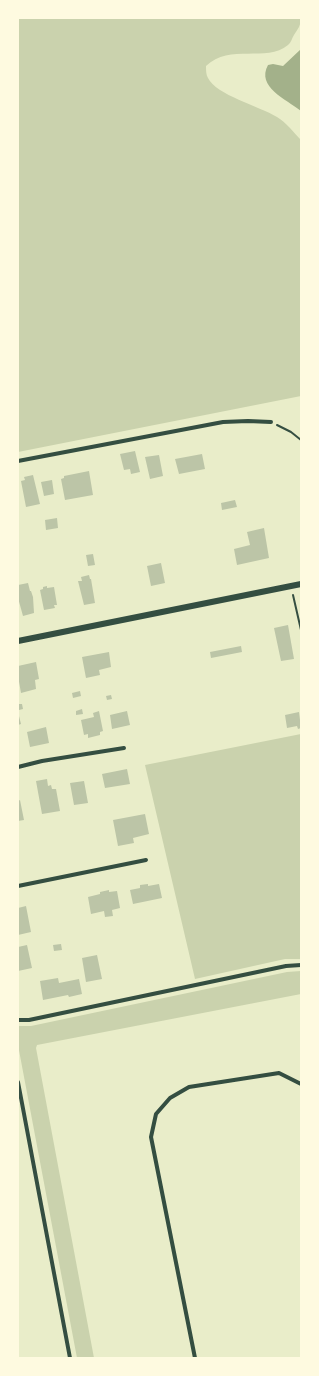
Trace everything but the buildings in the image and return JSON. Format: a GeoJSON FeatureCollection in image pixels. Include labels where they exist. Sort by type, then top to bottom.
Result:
{"type":"FeatureCollection","features":[{"type":"Feature","properties":{"kind":"street"},"geometry":{"type":"LineString","coordinates":[[18,461],[223,422],[271,422]]}},
{"type":"Feature","properties":{"kind":"street"},"geometry":{"type":"LineString","coordinates":[[18,641],[301,584]]}},
{"type":"Feature","properties":{"kind":"street"},"geometry":{"type":"LineString","coordinates":[[18,767],[42,761],[124,748]]}},
{"type":"Feature","properties":{"kind":"street"},"geometry":{"type":"LineString","coordinates":[[18,886],[146,860]]}},
{"type":"Feature","properties":{"kind":"street"},"geometry":{"type":"LineString","coordinates":[[18,1020],[29,1020],[286,966],[301,965]]}},
{"type":"Feature","properties":{"kind":"street"},"geometry":{"type":"LineString","coordinates":[[194,1358],[151,1137],[156,1114],[170,1098],[189,1087],[279,1073],[301,1084]]}},
{"type":"Feature","properties":{"kind":"street"},"geometry":{"type":"LineString","coordinates":[[18,1082],[70,1358]]}},
{"type":"Feature","properties":{"kind":"path"},"geometry":{"type":"LineString","coordinates":[[271,422],[291,432],[301,440]]}},
{"type":"Feature","properties":{"kind":"path"},"geometry":{"type":"LineString","coordinates":[[291,586],[301,630]]}},
{"type":"Feature","properties":{"kind":"shaded area"},"geometry":{"type":"Polygon","coordinates":[[[18,18],[301,18],[299,27],[288,45],[269,53],[237,54],[216,59],[206,66],[206,74],[213,84],[220,90],[280,119],[301,140],[301,396],[18,452],[18,18]]]}},
{"type":"Feature","properties":{"kind":"shaded area"},"geometry":{"type":"Polygon","coordinates":[[[301,49],[301,111],[274,92],[266,80],[265,73],[268,65],[273,64],[283,66],[301,49]]]}},
{"type":"Feature","properties":{"kind":"shaded area"},"geometry":{"type":"Polygon","coordinates":[[[301,734],[301,959],[285,959],[195,979],[145,765],[301,734]]]}},
{"type":"Feature","properties":{"kind":"shaded area"},"geometry":{"type":"Polygon","coordinates":[[[301,971],[301,994],[37,1045],[36,1048],[94,1358],[77,1358],[18,1045],[18,1026],[31,1026],[287,972],[301,971]]]}}]}
